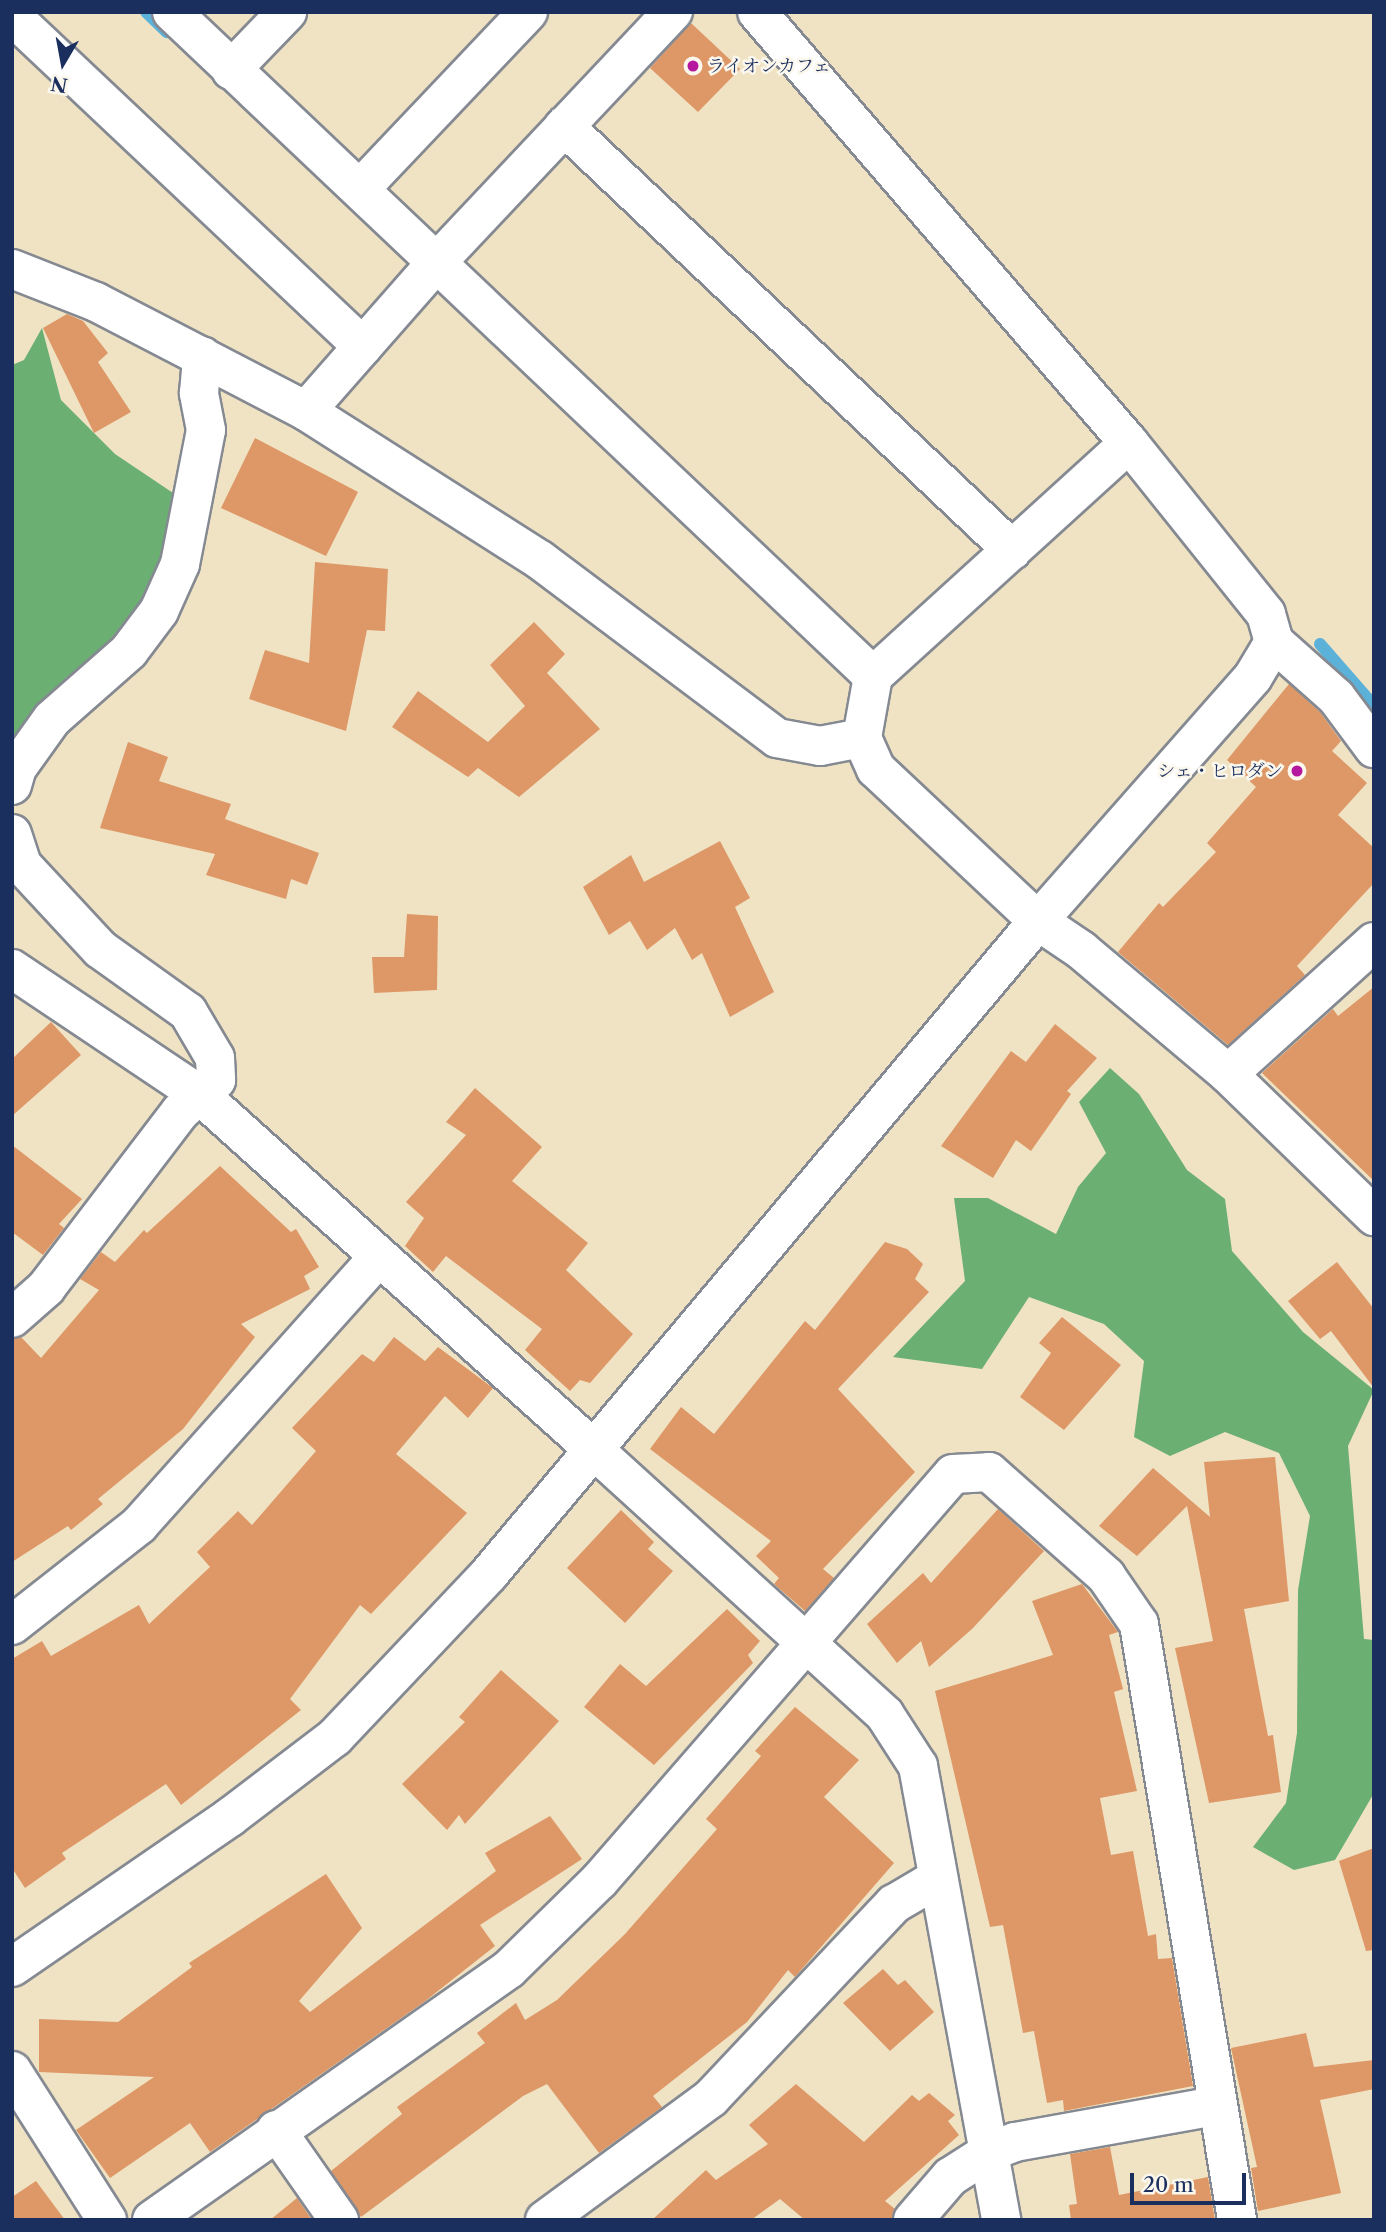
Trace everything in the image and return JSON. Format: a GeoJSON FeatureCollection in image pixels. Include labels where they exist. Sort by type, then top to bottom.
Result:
{"type":"FeatureCollection","features":[{"type":"Feature","properties":{"kind":"street"},"geometry":{"type":"LineString","coordinates":[[172,12],[873,676]]}},
{"type":"Feature","properties":{"kind":"street"},"geometry":{"type":"LineString","coordinates":[[231,70],[287,12]]}},
{"type":"Feature","properties":{"kind":"street"},"geometry":{"type":"LineString","coordinates":[[360,188],[528,12]]}},
{"type":"Feature","properties":{"kind":"street"},"geometry":{"type":"LineString","coordinates":[[306,411],[437,262],[673,12]]}},
{"type":"Feature","properties":{"kind":"street"},"geometry":{"type":"LineString","coordinates":[[757,12],[1129,443],[1266,614],[1274,642],[1336,697],[1374,748]]}},
{"type":"Feature","properties":{"kind":"street"},"geometry":{"type":"LineString","coordinates":[[12,16],[363,347]]}},
{"type":"Feature","properties":{"kind":"street"},"geometry":{"type":"LineString","coordinates":[[564,126],[1012,550]]}},
{"type":"Feature","properties":{"kind":"street"},"geometry":{"type":"LineString","coordinates":[[12,269],[96,302],[306,411],[540,559],[777,738],[820,746],[862,738]]}},
{"type":"Feature","properties":{"kind":"street"},"geometry":{"type":"LineString","coordinates":[[12,785],[17,768],[51,719],[129,651],[159,611],[180,564],[206,430],[199,393],[202,356]]}},
{"type":"Feature","properties":{"kind":"street"},"geometry":{"type":"LineString","coordinates":[[1129,443],[873,676],[863,709],[862,738],[876,769],[1038,921],[1081,950],[1228,1074],[1374,1216]]}},
{"type":"Feature","properties":{"kind":"street"},"geometry":{"type":"LineString","coordinates":[[12,1967],[230,1817],[335,1737],[489,1574],[592,1448],[1038,921],[1253,677],[1274,642]]}},
{"type":"Feature","properties":{"kind":"street"},"geometry":{"type":"LineString","coordinates":[[12,834],[22,865],[100,949],[188,1013],[215,1058],[216,1080],[199,1094],[46,1287],[12,1318]]}},
{"type":"Feature","properties":{"kind":"street"},"geometry":{"type":"LineString","coordinates":[[1228,1074],[1374,942]]}},
{"type":"Feature","properties":{"kind":"street"},"geometry":{"type":"LineString","coordinates":[[14,973],[199,1094],[885,1715],[918,1766],[1002,2220]]}},
{"type":"Feature","properties":{"kind":"street"},"geometry":{"type":"LineString","coordinates":[[12,1625],[139,1525],[379,1257]]}},
{"type":"Feature","properties":{"kind":"street"},"geometry":{"type":"LineString","coordinates":[[152,2220],[276,2130],[509,1969],[598,1881],[953,1474],[989,1472],[1106,1576],[1139,1624],[1215,2106],[1237,2220]]}},
{"type":"Feature","properties":{"kind":"street"},"geometry":{"type":"LineString","coordinates":[[545,2220],[711,2098],[894,1904],[938,1878]]}},
{"type":"Feature","properties":{"kind":"street"},"geometry":{"type":"LineString","coordinates":[[12,2071],[107,2220]]}},
{"type":"Feature","properties":{"kind":"street"},"geometry":{"type":"LineString","coordinates":[[913,2220],[950,2177],[989,2152],[1015,2142],[1215,2106]]}},
{"type":"Feature","properties":{"kind":"street"},"geometry":{"type":"LineString","coordinates":[[276,2130],[339,2220]]}},
{"type":"Feature","properties":{"kind":"green space"},"geometry":{"type":"Polygon","coordinates":[[[42,328],[61,400],[115,454],[182,499],[172,561],[12,765],[12,365],[24,360],[42,328]]]}},
{"type":"Feature","properties":{"kind":"green space"},"geometry":{"type":"Polygon","coordinates":[[[1110,1068],[1139,1094],[1187,1170],[1225,1199],[1232,1251],[1303,1332],[1374,1390],[1348,1446],[1364,1639],[1374,1640],[1374,1793],[1335,1860],[1294,1870],[1253,1847],[1286,1803],[1297,1733],[1298,1590],[1310,1516],[1279,1453],[1225,1432],[1170,1456],[1134,1437],[1144,1361],[1104,1324],[1029,1297],[982,1369],[893,1357],[965,1281],[954,1198],[988,1198],[1056,1234],[1078,1187],[1106,1153],[1079,1102],[1110,1068]]]}},
{"type":"Feature","properties":{"kind":"building","name":"ライオンカフェ"},"geometry":{"type":"Polygon","coordinates":[[[691,23],[740,69],[698,112],[650,68],[691,23]]]}},
{"type":"Feature","properties":{"kind":"building"},"geometry":{"type":"Polygon","coordinates":[[[67,314],[83,321],[108,353],[98,362],[131,412],[94,433],[43,328],[67,314]]]}},
{"type":"Feature","properties":{"kind":"building"},"geometry":{"type":"Polygon","coordinates":[[[255,438],[358,492],[326,556],[221,508],[255,438]]]}},
{"type":"Feature","properties":{"kind":"building"},"geometry":{"type":"Polygon","coordinates":[[[315,562],[388,569],[385,631],[367,630],[346,731],[249,699],[265,650],[309,663],[315,562]]]}},
{"type":"Feature","properties":{"kind":"building"},"geometry":{"type":"Polygon","coordinates":[[[534,622],[565,654],[547,673],[600,729],[519,797],[478,768],[468,777],[392,727],[418,691],[488,742],[525,706],[490,665],[534,622]]]}},
{"type":"Feature","properties":{"kind":"building"},"geometry":{"type":"Polygon","coordinates":[[[1289,684],[1320,712],[1341,741],[1332,751],[1367,783],[1338,815],[1374,848],[1374,883],[1297,966],[1305,975],[1228,1045],[1118,952],[1159,903],[1163,907],[1216,852],[1207,843],[1256,787],[1227,760],[1289,684]]]}},
{"type":"Feature","properties":{"kind":"building"},"geometry":{"type":"Polygon","coordinates":[[[128,742],[168,757],[159,781],[231,804],[225,819],[319,853],[307,885],[291,879],[286,899],[206,875],[215,854],[100,828],[128,742]]]}},
{"type":"Feature","properties":{"kind":"building"},"geometry":{"type":"Polygon","coordinates":[[[720,841],[750,898],[735,907],[774,992],[730,1017],[702,953],[692,960],[675,928],[647,950],[630,921],[609,935],[583,887],[631,855],[644,882],[720,841]]]}},
{"type":"Feature","properties":{"kind":"building"},"geometry":{"type":"Polygon","coordinates":[[[407,914],[438,916],[437,990],[374,993],[372,957],[404,957],[407,914]]]}},
{"type":"Feature","properties":{"kind":"building"},"geometry":{"type":"Polygon","coordinates":[[[1374,987],[1374,1181],[1262,1073],[1333,1009],[1338,1016],[1374,987]]]}},
{"type":"Feature","properties":{"kind":"building"},"geometry":{"type":"Polygon","coordinates":[[[51,1022],[81,1055],[12,1116],[12,1059],[51,1022]]]}},
{"type":"Feature","properties":{"kind":"building"},"geometry":{"type":"Polygon","coordinates":[[[1055,1024],[1097,1058],[1067,1091],[1071,1094],[1031,1151],[1016,1140],[993,1178],[941,1146],[1011,1051],[1026,1062],[1055,1024]]]}},
{"type":"Feature","properties":{"kind":"building"},"geometry":{"type":"Polygon","coordinates":[[[475,1088],[542,1147],[512,1181],[588,1243],[566,1270],[633,1334],[590,1383],[580,1380],[570,1391],[525,1350],[542,1329],[446,1256],[433,1272],[405,1246],[424,1218],[406,1202],[466,1135],[446,1122],[475,1088]]]}},
{"type":"Feature","properties":{"kind":"building"},"geometry":{"type":"Polygon","coordinates":[[[12,1145],[82,1199],[59,1224],[64,1228],[43,1255],[12,1232],[12,1145]]]}},
{"type":"Feature","properties":{"kind":"building"},"geometry":{"type":"Polygon","coordinates":[[[220,1166],[291,1232],[296,1229],[319,1267],[304,1276],[310,1289],[241,1324],[255,1337],[183,1429],[98,1499],[103,1504],[71,1530],[68,1526],[12,1562],[12,1339],[21,1337],[41,1358],[99,1290],[80,1279],[101,1252],[115,1262],[144,1230],[147,1233],[220,1166]]]}},
{"type":"Feature","properties":{"kind":"building"},"geometry":{"type":"Polygon","coordinates":[[[885,1242],[907,1249],[923,1264],[915,1279],[929,1292],[838,1389],[915,1472],[823,1569],[834,1578],[805,1611],[774,1584],[779,1578],[756,1556],[771,1541],[650,1449],[681,1407],[714,1434],[805,1321],[815,1330],[885,1242]]]}},
{"type":"Feature","properties":{"kind":"building"},"geometry":{"type":"Polygon","coordinates":[[[1337,1262],[1374,1309],[1374,1388],[1331,1331],[1320,1339],[1288,1301],[1337,1262]]]}},
{"type":"Feature","properties":{"kind":"building"},"geometry":{"type":"Polygon","coordinates":[[[1062,1317],[1121,1365],[1064,1430],[1020,1397],[1051,1353],[1039,1343],[1062,1317]]]}},
{"type":"Feature","properties":{"kind":"building"},"geometry":{"type":"Polygon","coordinates":[[[394,1337],[425,1361],[438,1347],[493,1388],[468,1418],[445,1396],[396,1454],[467,1513],[371,1614],[360,1605],[290,1699],[301,1710],[181,1805],[166,1784],[62,1853],[66,1859],[25,1888],[12,1868],[12,1659],[42,1641],[51,1656],[139,1605],[149,1624],[210,1567],[197,1552],[238,1511],[252,1525],[316,1451],[292,1428],[362,1354],[374,1362],[394,1337]]]}},
{"type":"Feature","properties":{"kind":"building"},"geometry":{"type":"Polygon","coordinates":[[[1275,1457],[1289,1601],[1244,1609],[1268,1736],[1273,1735],[1281,1792],[1209,1803],[1175,1648],[1213,1641],[1187,1506],[1137,1556],[1099,1526],[1153,1468],[1210,1517],[1204,1462],[1275,1457]]]}},
{"type":"Feature","properties":{"kind":"building"},"geometry":{"type":"Polygon","coordinates":[[[998,1509],[1044,1551],[973,1628],[929,1667],[921,1641],[897,1663],[867,1624],[923,1573],[931,1583],[998,1509]]]}},
{"type":"Feature","properties":{"kind":"building"},"geometry":{"type":"Polygon","coordinates":[[[621,1510],[654,1542],[648,1549],[673,1571],[625,1623],[567,1568],[621,1510]]]}},
{"type":"Feature","properties":{"kind":"building"},"geometry":{"type":"Polygon","coordinates":[[[1082,1584],[1118,1632],[1109,1635],[1123,1689],[1114,1692],[1137,1791],[1100,1798],[1111,1855],[1133,1851],[1148,1936],[1156,1934],[1158,1959],[1172,1958],[1193,2086],[1064,2111],[1063,2100],[1047,2103],[1034,2031],[1023,2033],[1003,1925],[990,1927],[935,1691],[1053,1655],[1032,1601],[1082,1584]]]}},
{"type":"Feature","properties":{"kind":"building"},"geometry":{"type":"Polygon","coordinates":[[[727,1609],[760,1641],[748,1655],[753,1663],[654,1765],[584,1707],[620,1664],[646,1686],[727,1609]]]}},
{"type":"Feature","properties":{"kind":"building"},"geometry":{"type":"Polygon","coordinates":[[[501,1670],[559,1721],[465,1824],[459,1815],[447,1830],[402,1784],[465,1722],[459,1717],[501,1670]]]}},
{"type":"Feature","properties":{"kind":"building"},"geometry":{"type":"Polygon","coordinates":[[[795,1707],[859,1760],[824,1797],[894,1863],[795,1977],[788,1970],[747,2022],[653,2096],[662,2107],[599,2153],[547,2084],[523,2096],[361,2217],[331,2171],[402,2114],[397,2107],[485,2043],[477,2033],[516,2003],[525,2020],[557,2000],[625,1934],[717,1829],[706,1819],[761,1756],[755,1751],[795,1707]]]}},
{"type":"Feature","properties":{"kind":"building"},"geometry":{"type":"Polygon","coordinates":[[[550,1816],[582,1859],[480,1925],[495,1946],[424,2002],[210,2152],[190,2123],[110,2178],[76,2130],[154,2077],[39,2072],[39,2019],[118,2022],[192,1967],[189,1963],[326,1874],[362,1928],[299,2001],[310,2012],[496,1871],[485,1853],[550,1816]]]}},
{"type":"Feature","properties":{"kind":"building"},"geometry":{"type":"Polygon","coordinates":[[[1374,1848],[1374,1950],[1366,1951],[1339,1861],[1374,1848]]]}},
{"type":"Feature","properties":{"kind":"building"},"geometry":{"type":"Polygon","coordinates":[[[883,1969],[898,1985],[905,1980],[934,2012],[890,2051],[843,2003],[883,1969]]]}},
{"type":"Feature","properties":{"kind":"building"},"geometry":{"type":"Polygon","coordinates":[[[1306,2033],[1314,2067],[1374,2060],[1374,2089],[1320,2100],[1341,2193],[1258,2211],[1251,2168],[1257,2167],[1231,2048],[1306,2033]]]}},
{"type":"Feature","properties":{"kind":"building"},"geometry":{"type":"Polygon","coordinates":[[[796,2084],[864,2142],[912,2095],[919,2101],[929,2093],[955,2115],[948,2121],[959,2135],[885,2201],[895,2209],[892,2220],[805,2220],[780,2199],[751,2220],[652,2220],[706,2170],[716,2180],[768,2144],[749,2125],[796,2084]]]}},
{"type":"Feature","properties":{"kind":"building"},"geometry":{"type":"Polygon","coordinates":[[[1110,2147],[1119,2195],[1208,2177],[1215,2220],[1071,2220],[1069,2205],[1077,2204],[1070,2154],[1110,2147]]]}},
{"type":"Feature","properties":{"kind":"building"},"geometry":{"type":"Polygon","coordinates":[[[36,2181],[65,2220],[12,2220],[12,2197],[36,2181]]]}},
{"type":"Feature","properties":{"kind":"building"},"geometry":{"type":"Polygon","coordinates":[[[297,2198],[312,2220],[270,2220],[297,2198]]]}},
{"type":"Feature","properties":{"kind":"waterway"},"geometry":{"type":"LineString","coordinates":[[146,12],[167,32]]}},
{"type":"Feature","properties":{"kind":"waterway"},"geometry":{"type":"LineString","coordinates":[[1320,644],[1374,706]]}},
{"type":"Feature","properties":{"kind":"place","name":"ライオンカフェ"},"geometry":{"type":"Point","coordinates":[693,66]}},
{"type":"Feature","properties":{"kind":"place","name":"シェ・ヒロダン"},"geometry":{"type":"Point","coordinates":[1297,771]}}]}
